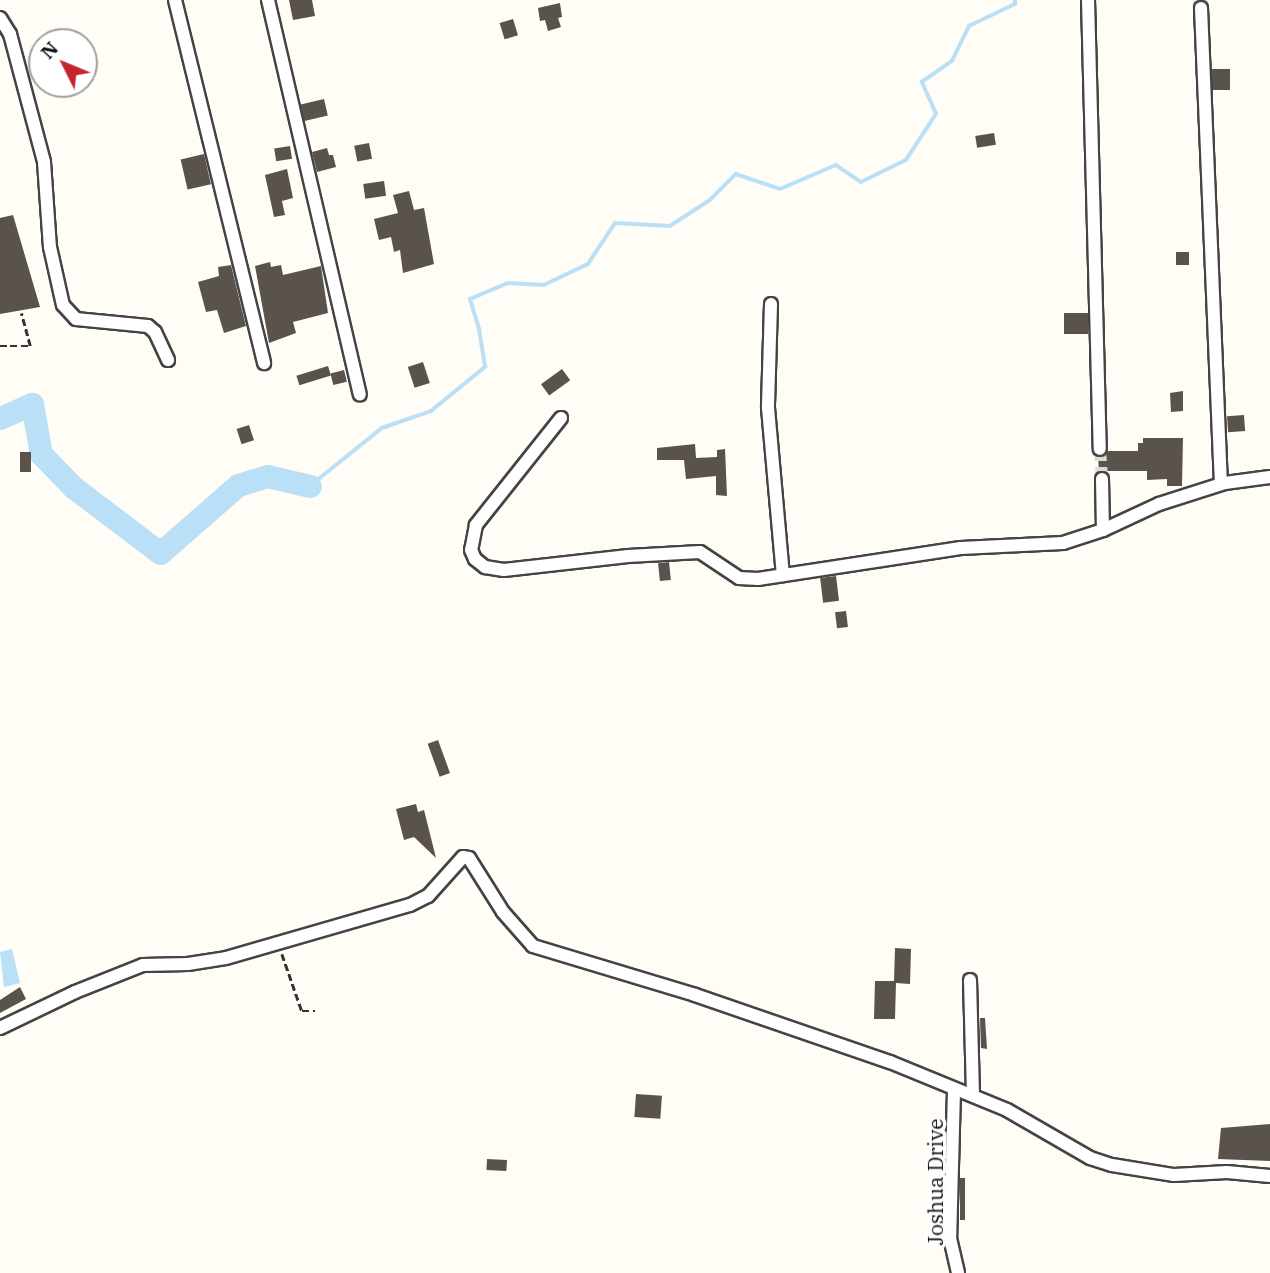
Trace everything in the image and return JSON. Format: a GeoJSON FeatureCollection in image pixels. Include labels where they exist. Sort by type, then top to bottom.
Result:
{"type":"FeatureCollection","features":[{"type":"Feature","properties":{"kind":"street"},"geometry":{"type":"LineString","coordinates":[[176,0],[264,363]]}},
{"type":"Feature","properties":{"kind":"street"},"geometry":{"type":"LineString","coordinates":[[268,0],[360,394]]}},
{"type":"Feature","properties":{"kind":"street"},"geometry":{"type":"LineString","coordinates":[[1088,0],[1100,449]]}},
{"type":"Feature","properties":{"kind":"street"},"geometry":{"type":"LineString","coordinates":[[1201,8],[1221,484]]}},
{"type":"Feature","properties":{"kind":"street"},"geometry":{"type":"LineString","coordinates":[[0,18],[10,34],[44,162],[50,247],[63,305],[76,318],[148,326],[155,332],[169,360]]}},
{"type":"Feature","properties":{"kind":"street"},"geometry":{"type":"LineString","coordinates":[[771,304],[768,408],[783,575]]}},
{"type":"Feature","properties":{"kind":"street"},"geometry":{"type":"LineString","coordinates":[[561,418],[476,525],[471,550],[475,559],[485,567],[505,570],[628,556],[700,552],[739,578],[758,579],[961,548],[1063,543],[1103,530],[1141,510],[1221,484],[1270,477]]}},
{"type":"Feature","properties":{"kind":"street"},"geometry":{"type":"LineString","coordinates":[[1102,479],[1103,530]]}},
{"type":"Feature","properties":{"kind":"street"},"geometry":{"type":"LineString","coordinates":[[0,1028],[75,992],[143,965],[188,964],[279,944],[410,905],[428,896],[463,857],[469,858],[503,912],[533,946],[763,1017],[890,1062],[954,1090],[973,1095],[1053,1134],[1090,1158],[1112,1166],[1174,1175],[1227,1172],[1270,1176]]}},
{"type":"Feature","properties":{"kind":"street"},"geometry":{"type":"LineString","coordinates":[[970,980],[973,1095]]}},
{"type":"Feature","properties":{"kind":"street","name":"Joshua Drive"},"geometry":{"type":"LineString","coordinates":[[954,1090],[950,1238],[958,1273]]}},
{"type":"Feature","properties":{"kind":"path"},"geometry":{"type":"LineString","coordinates":[[0,346],[30,346],[21,313]]}},
{"type":"Feature","properties":{"kind":"path"},"geometry":{"type":"LineString","coordinates":[[279,944],[302,1011],[315,1011]]}},
{"type":"Feature","properties":{"kind":"water"},"geometry":{"type":"Polygon","coordinates":[[[12,949],[20,983],[4,987],[0,952],[12,949]]]}},
{"type":"Feature","properties":{"kind":"building"},"geometry":{"type":"Polygon","coordinates":[[[289,0],[312,0],[315,16],[293,20],[289,0]]]}},
{"type":"Feature","properties":{"kind":"building"},"geometry":{"type":"Polygon","coordinates":[[[560,3],[562,17],[558,18],[561,27],[548,31],[545,20],[540,21],[538,8],[560,3]]]}},
{"type":"Feature","properties":{"kind":"building"},"geometry":{"type":"Polygon","coordinates":[[[513,19],[518,35],[505,39],[500,23],[513,19]]]}},
{"type":"Feature","properties":{"kind":"building"},"geometry":{"type":"Polygon","coordinates":[[[1212,69],[1230,69],[1230,90],[1212,90],[1212,69]]]}},
{"type":"Feature","properties":{"kind":"building"},"geometry":{"type":"Polygon","coordinates":[[[324,99],[328,116],[304,121],[301,104],[324,99]]]}},
{"type":"Feature","properties":{"kind":"building"},"geometry":{"type":"Polygon","coordinates":[[[994,133],[996,145],[977,148],[975,136],[994,133]]]}},
{"type":"Feature","properties":{"kind":"building"},"geometry":{"type":"Polygon","coordinates":[[[369,143],[372,159],[357,162],[354,146],[369,143]]]}},
{"type":"Feature","properties":{"kind":"building"},"geometry":{"type":"Polygon","coordinates":[[[290,146],[292,159],[276,161],[274,149],[290,146]]]}},
{"type":"Feature","properties":{"kind":"building"},"geometry":{"type":"Polygon","coordinates":[[[327,148],[329,155],[333,155],[336,167],[317,172],[312,152],[327,148]]]}},
{"type":"Feature","properties":{"kind":"building"},"geometry":{"type":"Polygon","coordinates":[[[204,154],[211,184],[188,190],[181,159],[204,154]]]}},
{"type":"Feature","properties":{"kind":"building"},"geometry":{"type":"Polygon","coordinates":[[[287,169],[293,198],[282,201],[285,215],[274,217],[265,175],[287,169]]]}},
{"type":"Feature","properties":{"kind":"building"},"geometry":{"type":"Polygon","coordinates":[[[384,181],[386,196],[365,199],[363,184],[384,181]]]}},
{"type":"Feature","properties":{"kind":"building"},"geometry":{"type":"Polygon","coordinates":[[[409,191],[414,210],[424,208],[434,264],[403,273],[400,250],[394,252],[391,237],[379,240],[374,219],[398,213],[393,195],[409,191]]]}},
{"type":"Feature","properties":{"kind":"building"},"geometry":{"type":"Polygon","coordinates":[[[13,215],[40,307],[0,314],[0,218],[13,215]]]}},
{"type":"Feature","properties":{"kind":"building"},"geometry":{"type":"Polygon","coordinates":[[[1176,252],[1189,252],[1189,265],[1176,265],[1176,252]]]}},
{"type":"Feature","properties":{"kind":"building"},"geometry":{"type":"Polygon","coordinates":[[[270,262],[271,267],[281,265],[283,275],[321,266],[328,313],[293,322],[296,333],[269,343],[255,266],[270,262]]]}},
{"type":"Feature","properties":{"kind":"building"},"geometry":{"type":"Polygon","coordinates":[[[231,265],[246,326],[224,333],[217,310],[206,312],[198,282],[219,276],[218,267],[231,265]]]}},
{"type":"Feature","properties":{"kind":"building"},"geometry":{"type":"Polygon","coordinates":[[[1064,313],[1088,313],[1088,334],[1064,334],[1064,313]]]}},
{"type":"Feature","properties":{"kind":"building"},"geometry":{"type":"Polygon","coordinates":[[[423,362],[430,383],[415,388],[408,367],[423,362]]]}},
{"type":"Feature","properties":{"kind":"building"},"geometry":{"type":"Polygon","coordinates":[[[328,366],[331,376],[299,385],[296,376],[328,366]]]}},
{"type":"Feature","properties":{"kind":"building"},"geometry":{"type":"Polygon","coordinates":[[[562,369],[570,380],[549,396],[541,384],[562,369]]]}},
{"type":"Feature","properties":{"kind":"building"},"geometry":{"type":"Polygon","coordinates":[[[344,370],[347,382],[333,385],[330,373],[344,370]]]}},
{"type":"Feature","properties":{"kind":"building"},"geometry":{"type":"Polygon","coordinates":[[[1183,391],[1183,411],[1171,412],[1170,393],[1183,391]]]}},
{"type":"Feature","properties":{"kind":"building"},"geometry":{"type":"Polygon","coordinates":[[[1244,415],[1245,431],[1228,432],[1227,416],[1244,415]]]}},
{"type":"Feature","properties":{"kind":"building"},"geometry":{"type":"Polygon","coordinates":[[[249,425],[254,440],[242,444],[237,429],[249,425]]]}},
{"type":"Feature","properties":{"kind":"building"},"geometry":{"type":"Polygon","coordinates":[[[1143,438],[1183,438],[1182,486],[1167,486],[1167,479],[1147,480],[1147,471],[1099,471],[1098,457],[1105,456],[1108,451],[1138,451],[1138,443],[1143,443],[1143,438]]]}},
{"type":"Feature","properties":{"kind":"building"},"geometry":{"type":"Polygon","coordinates":[[[695,444],[696,458],[717,457],[717,450],[725,449],[727,496],[716,495],[716,476],[686,479],[684,460],[657,460],[657,448],[695,444]]]}},
{"type":"Feature","properties":{"kind":"building"},"geometry":{"type":"Polygon","coordinates":[[[20,452],[31,452],[31,472],[20,472],[20,452]]]}},
{"type":"Feature","properties":{"kind":"building"},"geometry":{"type":"Polygon","coordinates":[[[669,562],[671,580],[660,581],[658,563],[669,562]]]}},
{"type":"Feature","properties":{"kind":"building"},"geometry":{"type":"Polygon","coordinates":[[[836,576],[839,601],[823,603],[820,578],[836,576]]]}},
{"type":"Feature","properties":{"kind":"building"},"geometry":{"type":"Polygon","coordinates":[[[846,611],[848,627],[837,628],[835,612],[846,611]]]}},
{"type":"Feature","properties":{"kind":"building"},"geometry":{"type":"Polygon","coordinates":[[[438,740],[450,773],[440,777],[428,744],[438,740]]]}},
{"type":"Feature","properties":{"kind":"building"},"geometry":{"type":"Polygon","coordinates":[[[416,804],[418,812],[424,810],[436,858],[414,837],[404,840],[396,809],[416,804]]]}},
{"type":"Feature","properties":{"kind":"building"},"geometry":{"type":"Polygon","coordinates":[[[895,948],[911,949],[910,984],[896,983],[895,1019],[874,1019],[875,981],[894,981],[895,948]]]}},
{"type":"Feature","properties":{"kind":"building"},"geometry":{"type":"Polygon","coordinates":[[[20,987],[26,999],[0,1013],[0,1000],[20,987]]]}},
{"type":"Feature","properties":{"kind":"building"},"geometry":{"type":"Polygon","coordinates":[[[980,1018],[985,1018],[987,1049],[981,1048],[980,1018]]]}},
{"type":"Feature","properties":{"kind":"building"},"geometry":{"type":"Polygon","coordinates":[[[636,1094],[662,1096],[660,1119],[634,1117],[636,1094]]]}},
{"type":"Feature","properties":{"kind":"building"},"geometry":{"type":"Polygon","coordinates":[[[1270,1124],[1270,1161],[1218,1159],[1221,1128],[1270,1124]]]}},
{"type":"Feature","properties":{"kind":"building"},"geometry":{"type":"Polygon","coordinates":[[[487,1159],[507,1160],[506,1171],[486,1170],[487,1159]]]}},
{"type":"Feature","properties":{"kind":"building"},"geometry":{"type":"Polygon","coordinates":[[[960,1178],[965,1178],[965,1220],[960,1220],[960,1178]]]}},
{"type":"Feature","properties":{"kind":"waterway"},"geometry":{"type":"LineString","coordinates":[[310,486],[382,428],[431,411],[485,367],[479,329],[470,299],[508,283],[544,285],[588,264],[615,223],[670,226],[710,200],[736,174],[780,189],[836,165],[861,182],[906,160],[936,114],[922,82],[952,61],[969,26],[1015,4],[1015,0]]}},
{"type":"Feature","properties":{"kind":"waterway"},"geometry":{"type":"LineString","coordinates":[[0,418],[32,404],[41,454],[73,487],[160,553],[238,485],[267,476],[310,486]]}},
{"type":"Feature","properties":{"kind":"tunnel"},"geometry":{"type":"LineString","coordinates":[[1100,449],[1102,479]]}}]}
